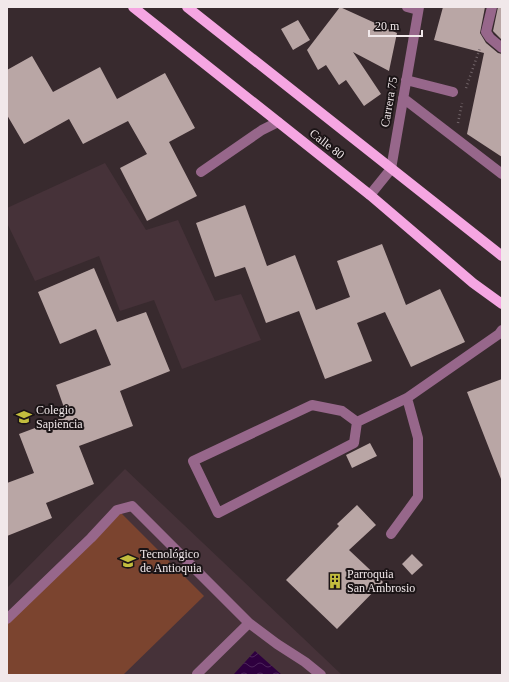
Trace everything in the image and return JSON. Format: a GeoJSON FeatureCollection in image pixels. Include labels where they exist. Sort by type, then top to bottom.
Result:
{"type":"FeatureCollection","features":[{"type":"Feature","properties":{"kind":"main road","name":"Calle 80"},"geometry":{"type":"LineString","coordinates":[[133,7],[370,195],[473,284],[502,304]]}},
{"type":"Feature","properties":{"kind":"main road","name":"Calle 80"},"geometry":{"type":"LineString","coordinates":[[187,7],[502,256]]}},
{"type":"Feature","properties":{"kind":"street"},"geometry":{"type":"LineString","coordinates":[[406,7],[419,8]]}},
{"type":"Feature","properties":{"kind":"street"},"geometry":{"type":"LineString","coordinates":[[492,7],[486,32],[490,38],[502,48]]}},
{"type":"Feature","properties":{"kind":"street","name":"Carrera 75"},"geometry":{"type":"LineString","coordinates":[[370,195],[391,169],[419,8]]}},
{"type":"Feature","properties":{"kind":"street"},"geometry":{"type":"LineString","coordinates":[[406,80],[453,92]]}},
{"type":"Feature","properties":{"kind":"street"},"geometry":{"type":"LineString","coordinates":[[403,98],[502,174]]}},
{"type":"Feature","properties":{"kind":"street"},"geometry":{"type":"LineString","coordinates":[[202,172],[262,130],[278,122]]}},
{"type":"Feature","properties":{"kind":"street"},"geometry":{"type":"LineString","coordinates":[[358,422],[407,398],[502,330]]}},
{"type":"Feature","properties":{"kind":"street"},"geometry":{"type":"LineString","coordinates":[[391,534],[418,497],[418,438],[407,398]]}},
{"type":"Feature","properties":{"kind":"street"},"geometry":{"type":"LineString","coordinates":[[312,405],[342,411],[358,422],[354,443],[218,513],[193,461],[312,405]]}},
{"type":"Feature","properties":{"kind":"street"},"geometry":{"type":"LineString","coordinates":[[7,619],[91,538],[117,510],[132,506],[249,623],[321,675]]}},
{"type":"Feature","properties":{"kind":"street"},"geometry":{"type":"LineString","coordinates":[[196,674],[249,623]]}},
{"type":"Feature","properties":{"kind":"path"},"geometry":{"type":"LineString","coordinates":[[466,88],[486,32]]}},
{"type":"Feature","properties":{"kind":"path"},"geometry":{"type":"LineString","coordinates":[[455,138],[463,96]]}},
{"type":"Feature","properties":{"kind":"shaded area"},"geometry":{"type":"Polygon","coordinates":[[[105,163],[146,230],[178,220],[215,301],[241,294],[261,340],[182,369],[154,300],[120,311],[99,256],[35,281],[7,223],[7,208],[105,163]]]}},
{"type":"Feature","properties":{"kind":"shaded area","name":"Tecnológico de Antioquia"},"geometry":{"type":"Polygon","coordinates":[[[125,469],[342,675],[7,675],[7,588],[125,469]]]}},
{"type":"Feature","properties":{"kind":"shaded area"},"geometry":{"type":"Polygon","coordinates":[[[119,511],[204,596],[123,675],[7,675],[7,621],[119,511]]]}},
{"type":"Feature","properties":{"kind":"water"},"geometry":{"type":"Polygon","coordinates":[[[255,651],[282,675],[235,675],[234,674],[255,651]]]}},
{"type":"Feature","properties":{"kind":"building"},"geometry":{"type":"Polygon","coordinates":[[[340,7],[397,33],[389,71],[353,52],[381,94],[364,106],[346,80],[339,85],[326,65],[318,70],[307,50],[340,7]]]}},
{"type":"Feature","properties":{"kind":"building"},"geometry":{"type":"Polygon","coordinates":[[[443,7],[485,7],[480,33],[486,43],[498,53],[502,54],[502,157],[467,134],[484,53],[434,40],[443,7]]]}},
{"type":"Feature","properties":{"kind":"building"},"geometry":{"type":"Polygon","coordinates":[[[498,7],[502,7],[502,40],[493,31],[498,7]]]}},
{"type":"Feature","properties":{"kind":"building"},"geometry":{"type":"Polygon","coordinates":[[[298,20],[310,40],[293,50],[281,29],[298,20]]]}},
{"type":"Feature","properties":{"kind":"building"},"geometry":{"type":"Polygon","coordinates":[[[32,56],[53,92],[100,67],[117,99],[165,73],[195,128],[169,142],[197,196],[147,221],[120,168],[147,154],[128,121],[83,144],[69,119],[24,144],[7,115],[7,70],[32,56]]]}},
{"type":"Feature","properties":{"kind":"building"},"geometry":{"type":"Polygon","coordinates":[[[245,205],[267,266],[295,255],[316,310],[350,297],[337,261],[382,244],[406,305],[440,289],[465,342],[411,367],[385,312],[357,323],[372,361],[325,379],[299,311],[266,323],[245,267],[215,277],[196,223],[245,205]]]}},
{"type":"Feature","properties":{"kind":"building"},"geometry":{"type":"Polygon","coordinates":[[[94,268],[117,322],[146,312],[170,371],[120,391],[133,426],[79,446],[94,484],[46,503],[52,518],[7,536],[7,483],[34,473],[19,434],[67,416],[56,385],[111,365],[96,329],[60,344],[38,292],[94,268]]]}},
{"type":"Feature","properties":{"kind":"building"},"geometry":{"type":"Polygon","coordinates":[[[502,379],[502,479],[501,479],[467,392],[502,379]]]}},
{"type":"Feature","properties":{"kind":"building"},"geometry":{"type":"Polygon","coordinates":[[[370,443],[377,456],[352,468],[346,455],[370,443]]]}},
{"type":"Feature","properties":{"kind":"building","name":"Parroquia San Ambrosio"},"geometry":{"type":"Polygon","coordinates":[[[357,505],[376,525],[349,550],[383,582],[337,629],[286,580],[339,526],[337,524],[357,505]]]}},
{"type":"Feature","properties":{"kind":"building"},"geometry":{"type":"Polygon","coordinates":[[[412,554],[423,565],[412,575],[402,564],[412,554]]]}},
{"type":"Feature","properties":{"kind":"place","name":"Colegio Sapiencia"},"geometry":{"type":"Point","coordinates":[24,417]}},
{"type":"Feature","properties":{"kind":"place","name":"Tecnológico de Antioquia"},"geometry":{"type":"Point","coordinates":[128,561]}},
{"type":"Feature","properties":{"kind":"place","name":"Parroquia San Ambrosio"},"geometry":{"type":"Point","coordinates":[335,581]}}]}
